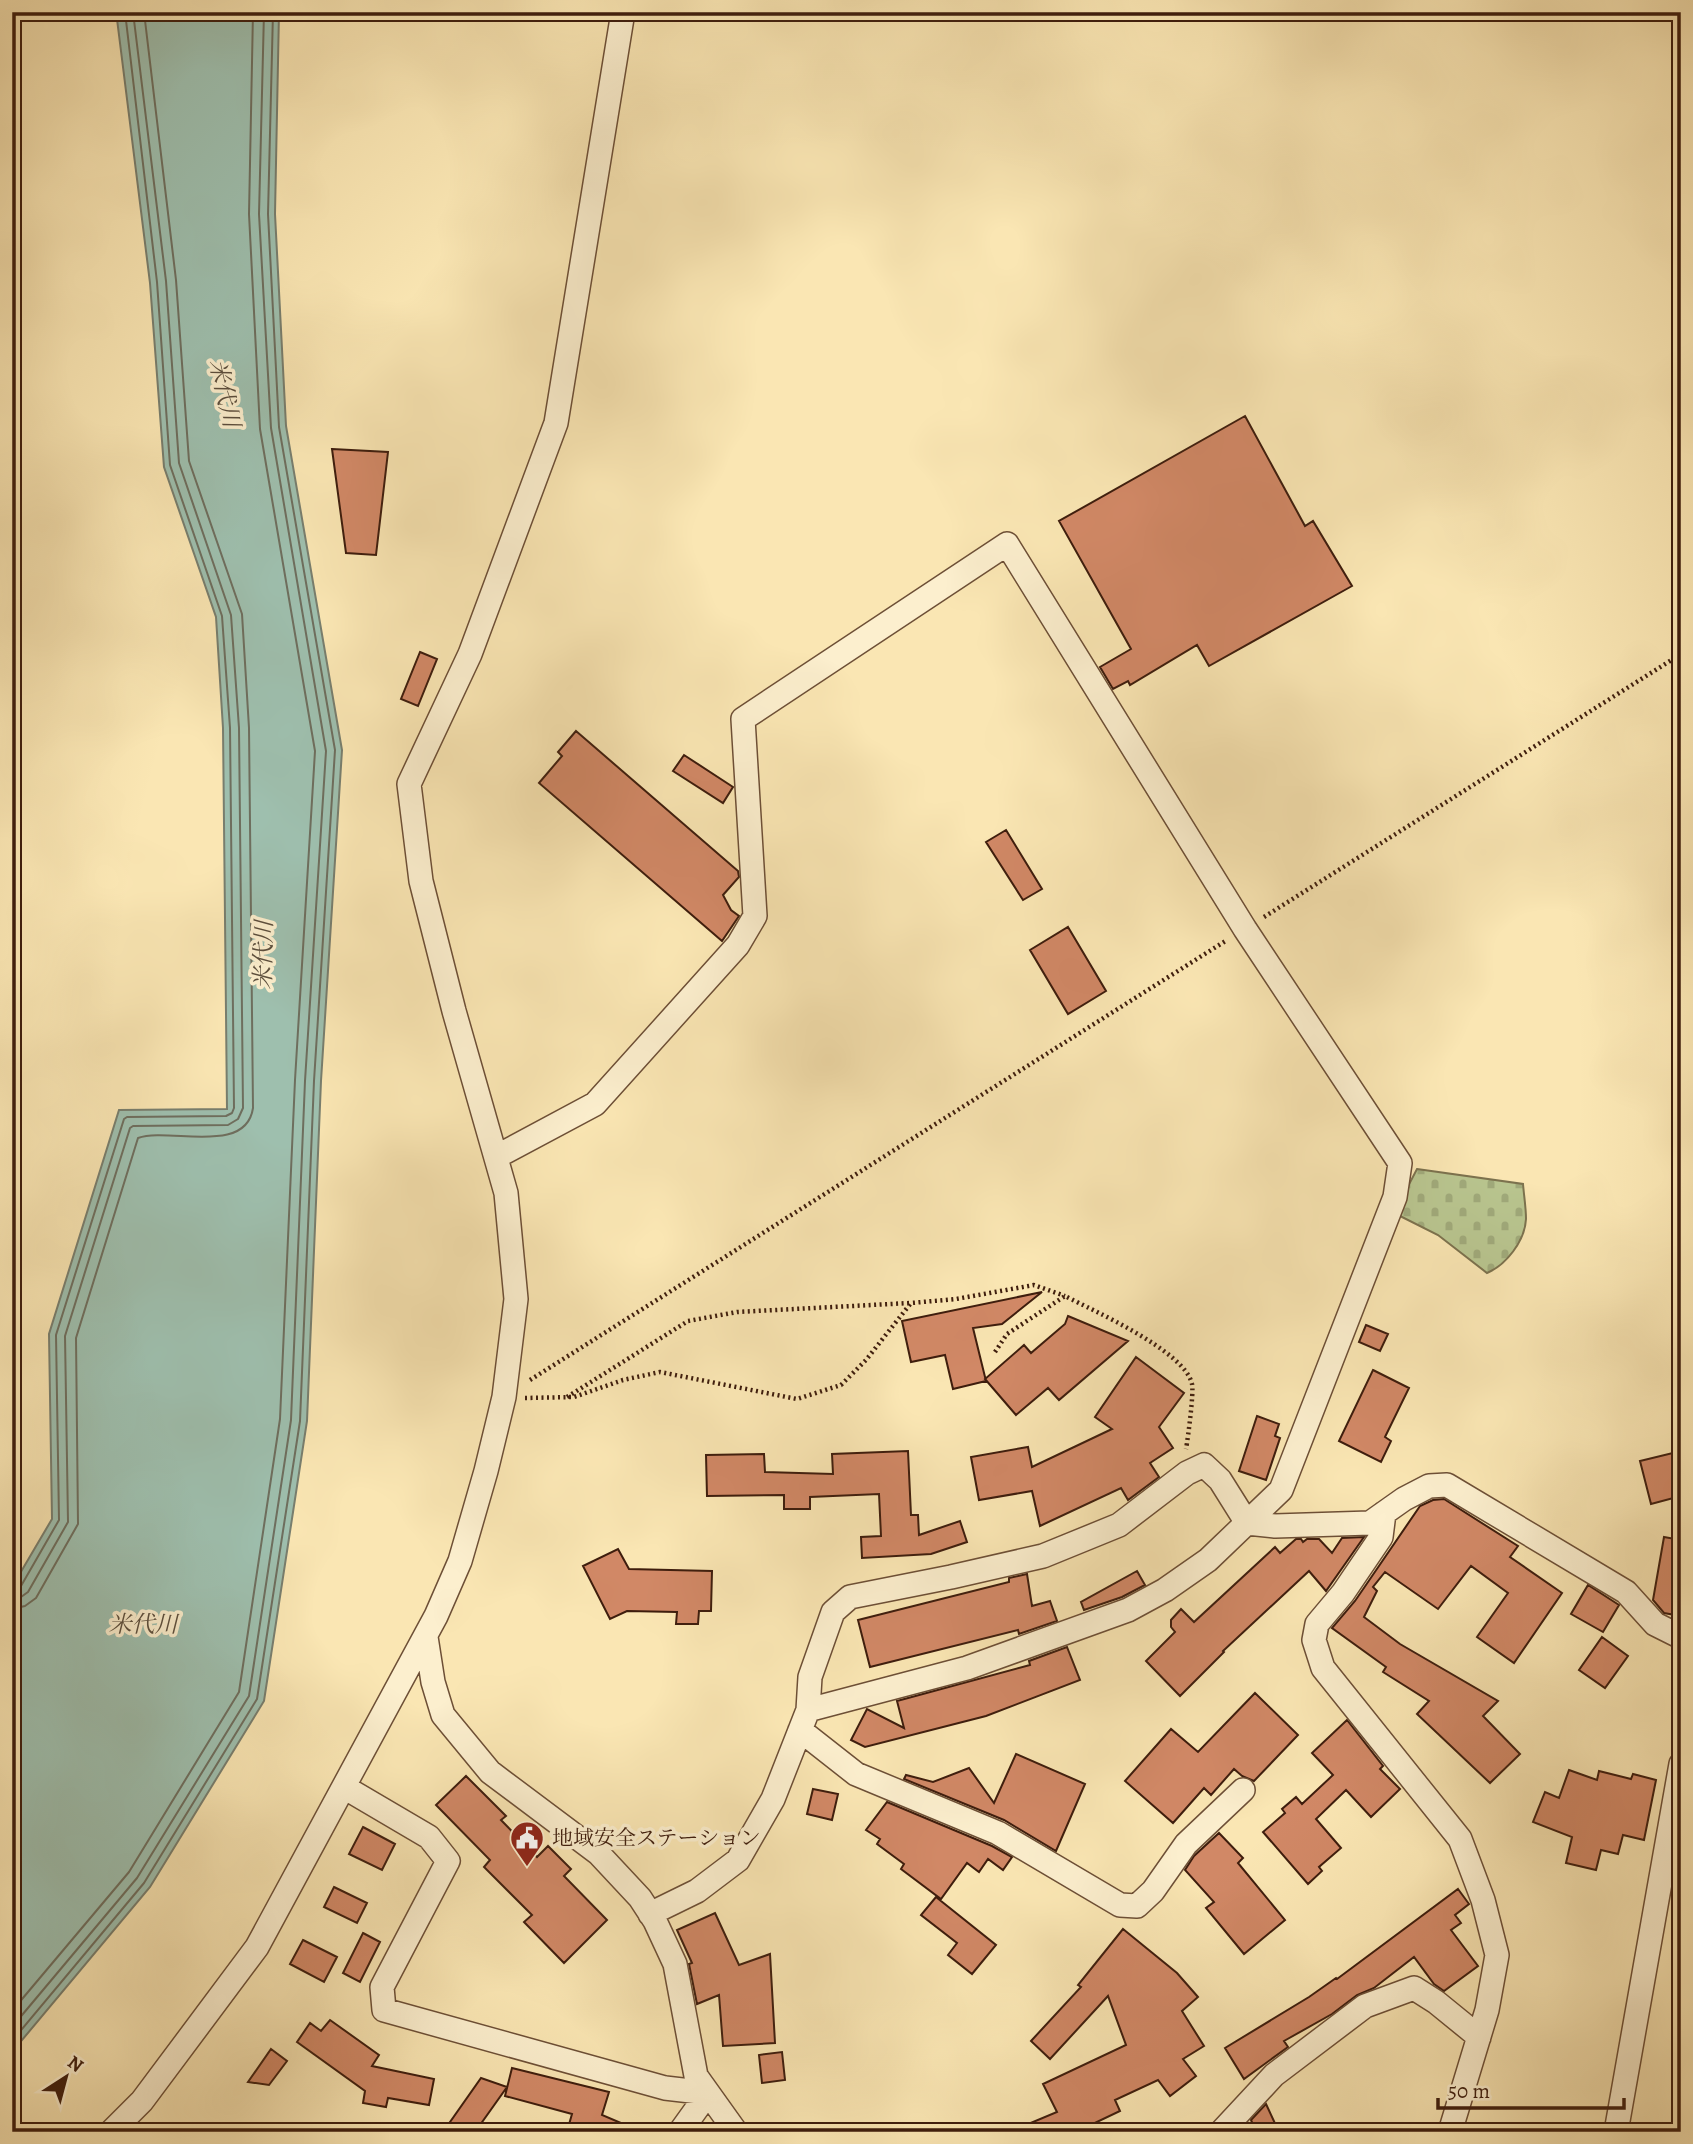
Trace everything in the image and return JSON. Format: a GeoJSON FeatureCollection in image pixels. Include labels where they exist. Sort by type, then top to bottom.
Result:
{"type":"FeatureCollection","features":[{"type":"Feature","properties":{"kind":"street"},"geometry":{"type":"LineString","coordinates":[[111,2132],[142,2101],[257,1947],[426,1637],[460,1561],[503,1397],[516,1299],[506,1193],[454,1011],[421,881],[409,784],[470,654],[556,424],[623,12]]}},
{"type":"Feature","properties":{"kind":"street"},"geometry":{"type":"LineString","coordinates":[[496,1157],[595,1104],[738,945],[755,916],[743,719],[1007,544],[1245,929],[1400,1163],[1395,1197],[1281,1490],[1209,1560],[1165,1590],[1128,1610],[967,1668],[804,1720]]}},
{"type":"Feature","properties":{"kind":"street"},"geometry":{"type":"LineString","coordinates":[[650,1914],[697,1891],[738,1860],[773,1799],[804,1720],[810,1677],[833,1612],[850,1597],[1043,1556],[1119,1525],[1181,1477],[1204,1465],[1220,1480],[1247,1522],[1275,1526],[1370,1523],[1404,1499],[1429,1486],[1447,1485],[1626,1591],[1655,1624],[1681,1637]]}},
{"type":"Feature","properties":{"kind":"street"},"geometry":{"type":"LineString","coordinates":[[1384,1513],[1381,1537],[1343,1593],[1317,1624],[1314,1640],[1323,1668],[1460,1839],[1483,1900],[1497,1955],[1487,2010],[1450,2132]]}},
{"type":"Feature","properties":{"kind":"street"},"geometry":{"type":"LineString","coordinates":[[426,1637],[433,1682],[443,1715],[490,1772],[598,1853],[640,1898],[675,1964],[696,2076],[736,2132]]}},
{"type":"Feature","properties":{"kind":"street"},"geometry":{"type":"LineString","coordinates":[[804,1720],[856,1774],[998,1833],[1120,1906],[1137,1906],[1153,1891],[1186,1844],[1243,1790]]}},
{"type":"Feature","properties":{"kind":"street"},"geometry":{"type":"LineString","coordinates":[[1616,2132],[1681,1763]]}},
{"type":"Feature","properties":{"kind":"street"},"geometry":{"type":"LineString","coordinates":[[344,1787],[429,1837],[448,1861],[383,1987],[384,2010],[665,2088],[708,2094]]}},
{"type":"Feature","properties":{"kind":"street"},"geometry":{"type":"LineString","coordinates":[[1221,2132],[1274,2075],[1365,2006],[1414,1988],[1479,2037]]}},
{"type":"Feature","properties":{"kind":"street"},"geometry":{"type":"LineString","coordinates":[[680,2132],[708,2094]]}},
{"type":"Feature","properties":{"kind":"path"},"geometry":{"type":"LineString","coordinates":[[503,1397],[1681,654]]}},
{"type":"Feature","properties":{"kind":"path"},"geometry":{"type":"LineString","coordinates":[[566,1398],[688,1321],[737,1312],[956,1299],[1034,1285],[1065,1296],[1151,1341],[1177,1361],[1192,1383],[1181,1477]]}},
{"type":"Feature","properties":{"kind":"path"},"geometry":{"type":"LineString","coordinates":[[995,1352],[1007,1334],[1065,1296]]}},
{"type":"Feature","properties":{"kind":"path"},"geometry":{"type":"LineString","coordinates":[[503,1397],[574,1397],[623,1380],[660,1372],[797,1399],[841,1385],[866,1360],[911,1303]]}},
{"type":"Feature","properties":{"kind":"green space"},"geometry":{"type":"Polygon","coordinates":[[[1417,1169],[1523,1184],[1525,1227],[1518,1244],[1501,1264],[1487,1273],[1438,1235],[1394,1213],[1417,1169]]]}},
{"type":"Feature","properties":{"kind":"water","name":"米代川"},"geometry":{"type":"Polygon","coordinates":[[[118,12],[279,12],[275,214],[286,426],[342,750],[321,1081],[307,1421],[264,1701],[150,1887],[12,2052],[12,1587],[52,1519],[49,1334],[119,1110],[227,1109],[223,728],[216,617],[164,467],[150,283],[118,12]]]}},
{"type":"Feature","properties":{"kind":"building"},"geometry":{"type":"Polygon","coordinates":[[[1245,416],[1305,526],[1313,521],[1352,586],[1209,666],[1197,645],[1130,685],[1128,681],[1113,689],[1100,667],[1131,649],[1059,521],[1245,416]]]}},
{"type":"Feature","properties":{"kind":"building"},"geometry":{"type":"Polygon","coordinates":[[[332,449],[388,452],[376,555],[346,553],[332,449]]]}},
{"type":"Feature","properties":{"kind":"building"},"geometry":{"type":"Polygon","coordinates":[[[420,652],[437,659],[418,706],[401,699],[420,652]]]}},
{"type":"Feature","properties":{"kind":"building"},"geometry":{"type":"Polygon","coordinates":[[[576,731],[738,871],[739,877],[723,895],[731,910],[739,916],[722,941],[539,783],[562,756],[558,752],[576,731]]]}},
{"type":"Feature","properties":{"kind":"building"},"geometry":{"type":"Polygon","coordinates":[[[684,755],[733,787],[723,803],[673,771],[684,755]]]}},
{"type":"Feature","properties":{"kind":"building"},"geometry":{"type":"Polygon","coordinates":[[[1006,830],[1042,889],[1023,900],[986,842],[1006,830]]]}},
{"type":"Feature","properties":{"kind":"building"},"geometry":{"type":"Polygon","coordinates":[[[1068,927],[1106,991],[1068,1014],[1030,950],[1068,927]]]}},
{"type":"Feature","properties":{"kind":"building"},"geometry":{"type":"Polygon","coordinates":[[[1042,1292],[1002,1324],[973,1328],[986,1381],[953,1389],[945,1355],[911,1362],[902,1321],[1042,1292]]]}},
{"type":"Feature","properties":{"kind":"building"},"geometry":{"type":"Polygon","coordinates":[[[1068,1316],[1128,1341],[1059,1400],[1048,1388],[1016,1415],[985,1379],[1024,1345],[1031,1353],[1065,1324],[1068,1316]]]}},
{"type":"Feature","properties":{"kind":"building"},"geometry":{"type":"Polygon","coordinates":[[[1366,1325],[1388,1334],[1380,1351],[1359,1342],[1366,1325]]]}},
{"type":"Feature","properties":{"kind":"building"},"geometry":{"type":"Polygon","coordinates":[[[1136,1357],[1184,1393],[1159,1427],[1173,1448],[1150,1463],[1159,1477],[1128,1500],[1121,1488],[1040,1526],[1032,1491],[979,1500],[971,1457],[1028,1447],[1032,1467],[1112,1429],[1095,1417],[1136,1357]]]}},
{"type":"Feature","properties":{"kind":"building"},"geometry":{"type":"Polygon","coordinates":[[[1373,1370],[1409,1388],[1385,1437],[1391,1441],[1381,1462],[1339,1441],[1373,1370]]]}},
{"type":"Feature","properties":{"kind":"building"},"geometry":{"type":"Polygon","coordinates":[[[1257,1416],[1279,1424],[1275,1436],[1280,1438],[1266,1480],[1239,1471],[1257,1416]]]}},
{"type":"Feature","properties":{"kind":"building"},"geometry":{"type":"Polygon","coordinates":[[[908,1451],[911,1515],[918,1515],[919,1535],[960,1521],[967,1542],[931,1554],[862,1558],[861,1537],[881,1536],[879,1494],[810,1497],[810,1509],[784,1509],[784,1495],[707,1496],[706,1455],[764,1454],[765,1472],[833,1474],[832,1454],[908,1451]]]}},
{"type":"Feature","properties":{"kind":"building"},"geometry":{"type":"Polygon","coordinates":[[[1681,1451],[1681,1496],[1651,1504],[1640,1461],[1681,1451]]]}},
{"type":"Feature","properties":{"kind":"building"},"geometry":{"type":"Polygon","coordinates":[[[1444,1499],[1518,1546],[1510,1557],[1562,1593],[1514,1663],[1477,1637],[1508,1593],[1471,1566],[1438,1609],[1385,1572],[1373,1587],[1377,1591],[1364,1617],[1400,1644],[1498,1701],[1483,1716],[1520,1754],[1490,1783],[1417,1714],[1429,1701],[1383,1672],[1386,1667],[1332,1628],[1355,1601],[1420,1506],[1433,1500],[1444,1499]]]}},
{"type":"Feature","properties":{"kind":"building"},"geometry":{"type":"Polygon","coordinates":[[[1364,1537],[1326,1591],[1309,1571],[1223,1651],[1180,1696],[1146,1661],[1175,1632],[1171,1627],[1171,1620],[1181,1609],[1194,1622],[1275,1547],[1280,1553],[1296,1539],[1303,1542],[1307,1539],[1319,1539],[1332,1553],[1342,1538],[1364,1537]]]}},
{"type":"Feature","properties":{"kind":"building"},"geometry":{"type":"Polygon","coordinates":[[[1664,1537],[1681,1540],[1681,1616],[1664,1613],[1653,1600],[1664,1537]]]}},
{"type":"Feature","properties":{"kind":"building"},"geometry":{"type":"Polygon","coordinates":[[[618,1549],[629,1569],[712,1571],[711,1611],[699,1611],[698,1624],[676,1624],[677,1612],[627,1611],[610,1619],[583,1566],[618,1549]]]}},
{"type":"Feature","properties":{"kind":"building"},"geometry":{"type":"Polygon","coordinates":[[[1137,1571],[1145,1585],[1122,1597],[1084,1610],[1081,1602],[1137,1571]]]}},
{"type":"Feature","properties":{"kind":"building"},"geometry":{"type":"Polygon","coordinates":[[[1027,1574],[1032,1606],[1050,1601],[1057,1621],[1019,1634],[1018,1630],[870,1667],[858,1620],[1009,1582],[1009,1578],[1027,1574]]]}},
{"type":"Feature","properties":{"kind":"building"},"geometry":{"type":"Polygon","coordinates":[[[1588,1585],[1619,1605],[1603,1632],[1571,1614],[1588,1585]]]}},
{"type":"Feature","properties":{"kind":"building"},"geometry":{"type":"Polygon","coordinates":[[[1602,1637],[1628,1656],[1605,1688],[1579,1670],[1602,1637]]]}},
{"type":"Feature","properties":{"kind":"building"},"geometry":{"type":"Polygon","coordinates":[[[1067,1647],[1080,1680],[986,1716],[865,1747],[851,1740],[867,1709],[904,1728],[897,1701],[1030,1665],[1029,1661],[1067,1647]]]}},
{"type":"Feature","properties":{"kind":"building"},"geometry":{"type":"Polygon","coordinates":[[[1255,1693],[1298,1735],[1254,1781],[1234,1769],[1211,1795],[1204,1788],[1173,1823],[1125,1781],[1171,1729],[1198,1752],[1255,1693]]]}},
{"type":"Feature","properties":{"kind":"building"},"geometry":{"type":"Polygon","coordinates":[[[1347,1720],[1383,1766],[1380,1769],[1400,1789],[1371,1817],[1346,1790],[1316,1819],[1341,1848],[1319,1867],[1322,1871],[1308,1884],[1263,1832],[1285,1813],[1282,1809],[1296,1797],[1302,1804],[1333,1775],[1312,1753],[1347,1720]]]}},
{"type":"Feature","properties":{"kind":"building"},"geometry":{"type":"Polygon","coordinates":[[[1016,1754],[1085,1784],[1056,1851],[1004,1820],[904,1779],[906,1775],[933,1782],[969,1768],[994,1803],[1016,1754]]]}},
{"type":"Feature","properties":{"kind":"building"},"geometry":{"type":"Polygon","coordinates":[[[1569,1770],[1597,1780],[1599,1771],[1631,1779],[1633,1774],[1656,1780],[1644,1840],[1623,1835],[1618,1854],[1601,1850],[1596,1870],[1566,1863],[1572,1837],[1533,1822],[1545,1792],[1559,1798],[1569,1770]]]}},
{"type":"Feature","properties":{"kind":"building","name":"地域安全ステーション"},"geometry":{"type":"Polygon","coordinates":[[[466,1776],[506,1816],[501,1820],[537,1857],[548,1846],[571,1869],[564,1876],[607,1920],[564,1963],[524,1922],[532,1915],[484,1867],[490,1860],[436,1805],[466,1776]]]}},
{"type":"Feature","properties":{"kind":"building"},"geometry":{"type":"Polygon","coordinates":[[[813,1789],[838,1794],[832,1820],[807,1814],[813,1789]]]}},
{"type":"Feature","properties":{"kind":"building"},"geometry":{"type":"Polygon","coordinates":[[[887,1802],[1012,1857],[1003,1870],[988,1859],[979,1872],[967,1863],[941,1899],[901,1869],[904,1864],[877,1844],[880,1839],[866,1830],[887,1802]]]}},
{"type":"Feature","properties":{"kind":"building"},"geometry":{"type":"Polygon","coordinates":[[[363,1827],[395,1844],[382,1870],[349,1854],[363,1827]]]}},
{"type":"Feature","properties":{"kind":"building"},"geometry":{"type":"Polygon","coordinates":[[[1219,1833],[1243,1858],[1238,1863],[1285,1920],[1244,1954],[1206,1908],[1214,1902],[1185,1870],[1194,1856],[1219,1833]]]}},
{"type":"Feature","properties":{"kind":"building"},"geometry":{"type":"Polygon","coordinates":[[[334,1887],[367,1903],[357,1923],[324,1907],[334,1887]]]}},
{"type":"Feature","properties":{"kind":"building"},"geometry":{"type":"Polygon","coordinates":[[[1458,1889],[1469,1904],[1455,1915],[1461,1923],[1451,1930],[1478,1966],[1444,1991],[1434,1984],[1414,1957],[1374,1988],[1357,1995],[1332,2014],[1284,2041],[1288,2047],[1244,2079],[1225,2048],[1337,1979],[1458,1889]]]}},
{"type":"Feature","properties":{"kind":"building"},"geometry":{"type":"Polygon","coordinates":[[[936,1897],[996,1945],[972,1974],[948,1955],[957,1943],[921,1915],[936,1897]]]}},
{"type":"Feature","properties":{"kind":"building"},"geometry":{"type":"Polygon","coordinates":[[[715,1913],[739,1965],[770,1954],[775,2043],[723,2046],[719,1995],[697,2004],[689,1964],[692,1963],[677,1930],[715,1913]]]}},
{"type":"Feature","properties":{"kind":"building"},"geometry":{"type":"Polygon","coordinates":[[[1123,1929],[1177,1973],[1198,1997],[1182,2011],[1204,2046],[1183,2059],[1196,2076],[1170,2096],[1158,2080],[1115,2100],[1120,2111],[1076,2132],[1009,2132],[1057,2112],[1043,2084],[1126,2045],[1108,1996],[1050,2059],[1031,2041],[1081,1987],[1078,1985],[1123,1929]]]}},
{"type":"Feature","properties":{"kind":"building"},"geometry":{"type":"Polygon","coordinates":[[[363,1933],[380,1942],[360,1982],[343,1973],[363,1933]]]}},
{"type":"Feature","properties":{"kind":"building"},"geometry":{"type":"Polygon","coordinates":[[[303,1940],[337,1957],[324,1982],[290,1964],[303,1940]]]}},
{"type":"Feature","properties":{"kind":"building"},"geometry":{"type":"Polygon","coordinates":[[[330,2020],[379,2055],[372,2066],[434,2079],[429,2105],[388,2098],[386,2107],[363,2103],[365,2091],[297,2042],[310,2023],[321,2031],[330,2020]]]}},
{"type":"Feature","properties":{"kind":"building"},"geometry":{"type":"Polygon","coordinates":[[[271,2049],[287,2061],[269,2085],[248,2082],[271,2049]]]}},
{"type":"Feature","properties":{"kind":"building"},"geometry":{"type":"Polygon","coordinates":[[[782,2052],[785,2080],[762,2083],[759,2055],[782,2052]]]}},
{"type":"Feature","properties":{"kind":"building"},"geometry":{"type":"Polygon","coordinates":[[[512,2068],[609,2092],[602,2115],[642,2132],[583,2132],[568,2128],[572,2114],[505,2096],[512,2068]]]}},
{"type":"Feature","properties":{"kind":"building"},"geometry":{"type":"Polygon","coordinates":[[[481,2078],[507,2087],[475,2132],[443,2132],[481,2078]]]}},
{"type":"Feature","properties":{"kind":"building"},"geometry":{"type":"Polygon","coordinates":[[[1266,2104],[1279,2132],[1256,2132],[1251,2120],[1266,2104]]]}},
{"type":"Feature","properties":{"kind":"place","name":"地域安全ステーション"},"geometry":{"type":"Point","coordinates":[527,1868]}}]}
